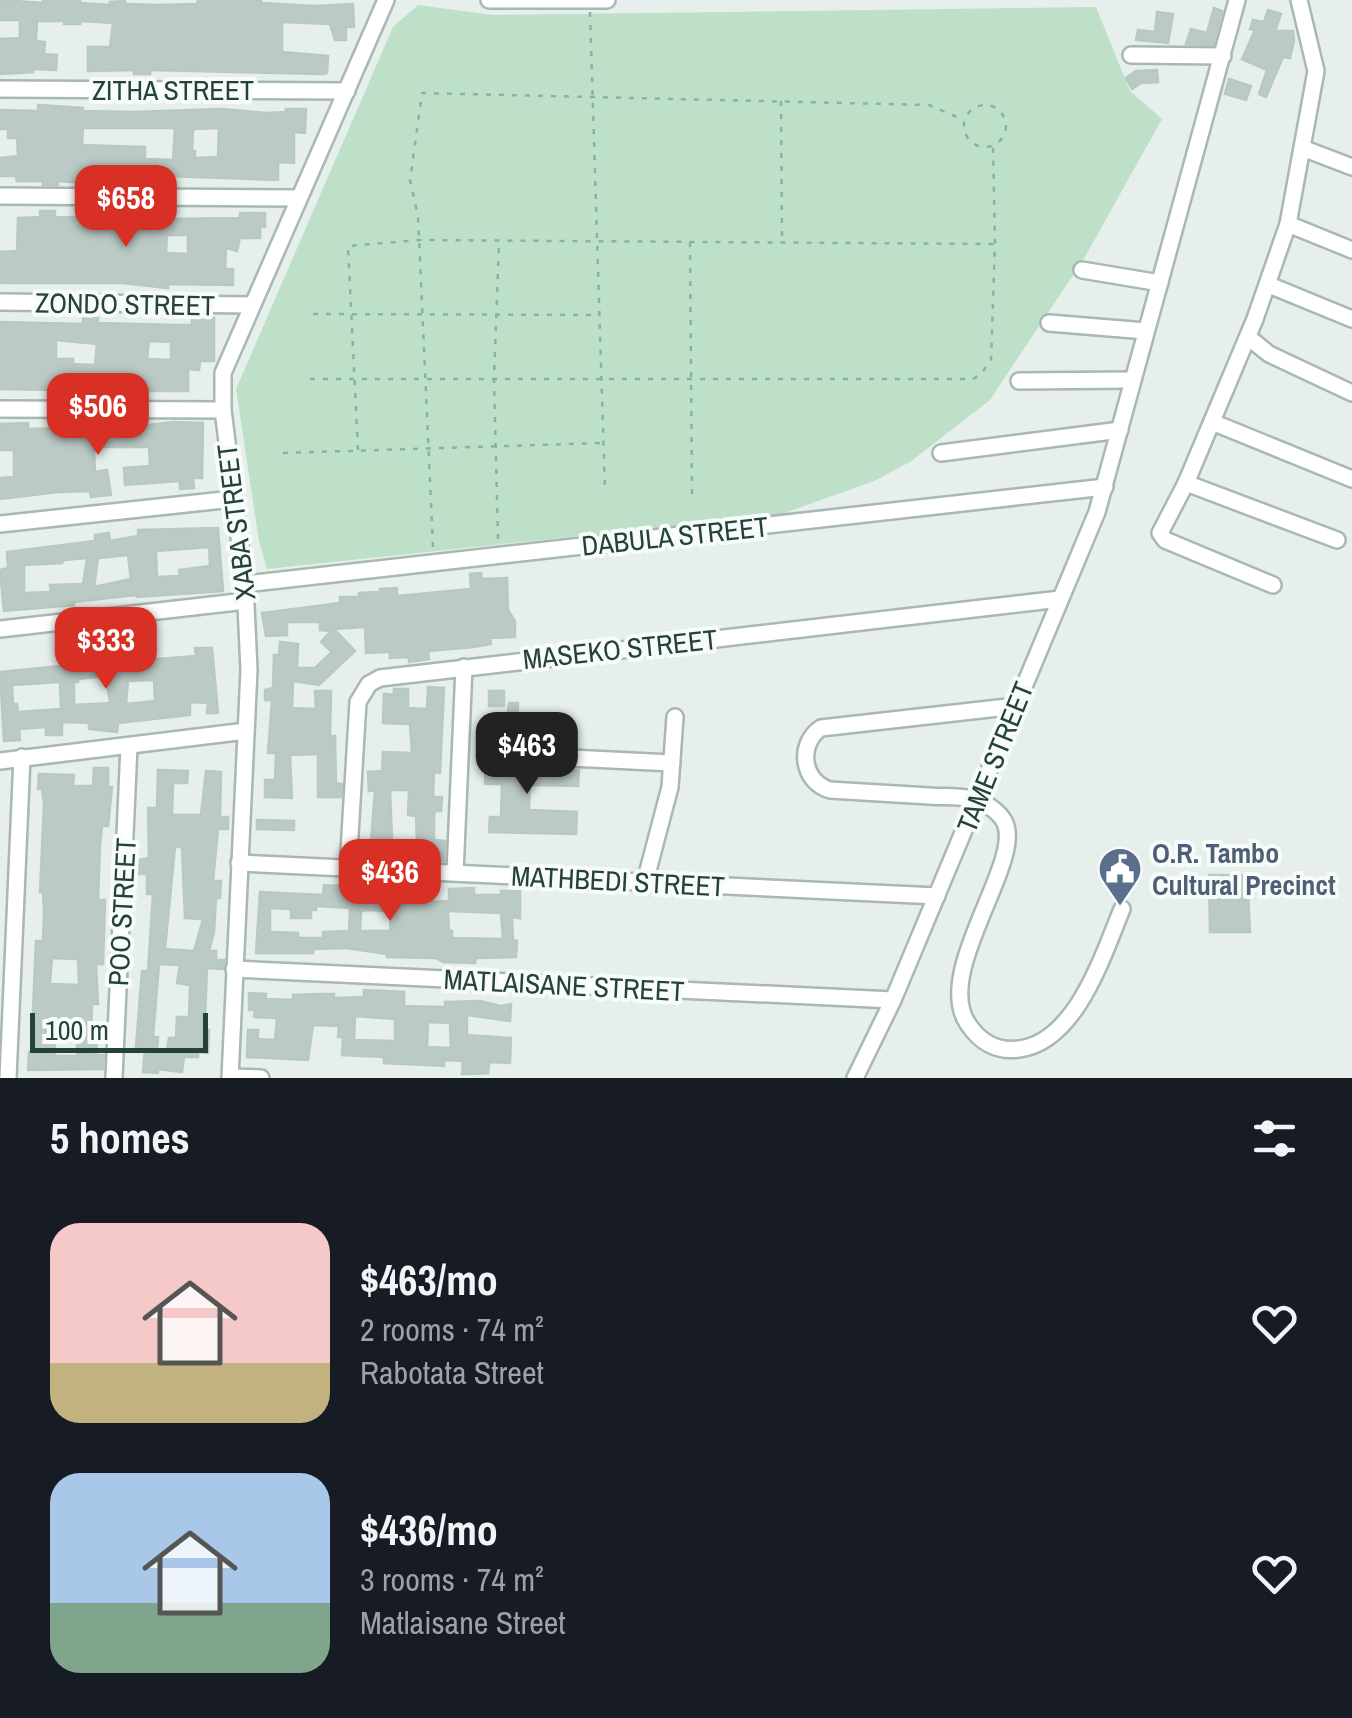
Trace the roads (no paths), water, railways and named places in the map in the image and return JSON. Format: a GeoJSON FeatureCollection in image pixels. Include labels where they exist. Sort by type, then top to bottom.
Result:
{"type":"FeatureCollection","features":[{"type":"Feature","properties":{"kind":"street","name":"XABA STREET"},"geometry":{"type":"LineString","coordinates":[[230,1077],[249,670],[245,584],[223,410],[223,374],[386,0]]}},
{"type":"Feature","properties":{"kind":"street"},"geometry":{"type":"LineString","coordinates":[[490,0],[607,0]]}},
{"type":"Feature","properties":{"kind":"street","name":"TAME STREET"},"geometry":{"type":"LineString","coordinates":[[856,1078],[938,896],[1105,487],[1237,0]]}},
{"type":"Feature","properties":{"kind":"street"},"geometry":{"type":"LineString","coordinates":[[1272,585],[1162,538],[1162,529],[1186,483],[1248,337],[1288,224],[1316,72],[1299,0]]}},
{"type":"Feature","properties":{"kind":"street"},"geometry":{"type":"LineString","coordinates":[[1131,55],[1223,56]]}},
{"type":"Feature","properties":{"kind":"street","name":"ZITHA STREET"},"geometry":{"type":"LineString","coordinates":[[0,89],[347,91]]}},
{"type":"Feature","properties":{"kind":"street"},"geometry":{"type":"LineString","coordinates":[[1304,149],[1352,168]]}},
{"type":"Feature","properties":{"kind":"street"},"geometry":{"type":"LineString","coordinates":[[0,196],[297,198]]}},
{"type":"Feature","properties":{"kind":"street"},"geometry":{"type":"LineString","coordinates":[[1288,224],[1352,250]]}},
{"type":"Feature","properties":{"kind":"street"},"geometry":{"type":"LineString","coordinates":[[1082,270],[1160,283]]}},
{"type":"Feature","properties":{"kind":"street"},"geometry":{"type":"LineString","coordinates":[[1269,285],[1352,319]]}},
{"type":"Feature","properties":{"kind":"street","name":"ZONDO STREET"},"geometry":{"type":"LineString","coordinates":[[0,302],[251,305]]}},
{"type":"Feature","properties":{"kind":"street"},"geometry":{"type":"LineString","coordinates":[[1049,324],[1146,331]]}},
{"type":"Feature","properties":{"kind":"street"},"geometry":{"type":"LineString","coordinates":[[1248,337],[1268,354],[1352,393]]}},
{"type":"Feature","properties":{"kind":"street"},"geometry":{"type":"LineString","coordinates":[[1019,381],[1132,380]]}},
{"type":"Feature","properties":{"kind":"street"},"geometry":{"type":"LineString","coordinates":[[0,409],[223,410]]}},
{"type":"Feature","properties":{"kind":"street"},"geometry":{"type":"LineString","coordinates":[[1212,422],[1352,479]]}},
{"type":"Feature","properties":{"kind":"street"},"geometry":{"type":"LineString","coordinates":[[941,453],[1120,430]]}},
{"type":"Feature","properties":{"kind":"street"},"geometry":{"type":"LineString","coordinates":[[1186,483],[1337,540]]}},
{"type":"Feature","properties":{"kind":"street","name":"DABULA STREET"},"geometry":{"type":"LineString","coordinates":[[245,584],[1105,487]]}},
{"type":"Feature","properties":{"kind":"street"},"geometry":{"type":"LineString","coordinates":[[0,524],[233,498]]}},
{"type":"Feature","properties":{"kind":"street","name":"MASEKO STREET"},"geometry":{"type":"LineString","coordinates":[[348,868],[360,695],[368,684],[380,678],[1060,600]]}},
{"type":"Feature","properties":{"kind":"street"},"geometry":{"type":"LineString","coordinates":[[0,629],[246,601]]}},
{"type":"Feature","properties":{"kind":"street"},"geometry":{"type":"LineString","coordinates":[[455,874],[464,667]]}},
{"type":"Feature","properties":{"kind":"street"},"geometry":{"type":"LineString","coordinates":[[1016,706],[831,725],[816,730],[808,742],[810,777],[820,787],[977,799],[1000,816],[1008,834],[958,990],[968,1024],[989,1046],[1026,1048],[1058,1030],[1082,996],[1122,908]]}},
{"type":"Feature","properties":{"kind":"street"},"geometry":{"type":"LineString","coordinates":[[644,882],[670,786],[675,717]]}},
{"type":"Feature","properties":{"kind":"street"},"geometry":{"type":"LineString","coordinates":[[0,760],[246,731]]}},
{"type":"Feature","properties":{"kind":"street","name":"POO STREET"},"geometry":{"type":"LineString","coordinates":[[114,1078],[129,746]]}},
{"type":"Feature","properties":{"kind":"street"},"geometry":{"type":"LineString","coordinates":[[510,755],[672,763]]}},
{"type":"Feature","properties":{"kind":"street"},"geometry":{"type":"LineString","coordinates":[[8,1078],[22,757]]}},
{"type":"Feature","properties":{"kind":"street","name":"MATHBEDI STREET"},"geometry":{"type":"LineString","coordinates":[[239,862],[938,896]]}},
{"type":"Feature","properties":{"kind":"street","name":"MATLAISANE STREET"},"geometry":{"type":"LineString","coordinates":[[234,969],[893,1000]]}},
{"type":"Feature","properties":{"kind":"street"},"geometry":{"type":"LineString","coordinates":[[230,1077],[261,1078]]}},
{"type":"Feature","properties":{"kind":"place","name":"O.R. Tambo Cultural Precinct"},"geometry":{"type":"Point","coordinates":[1120,907]}}]}
